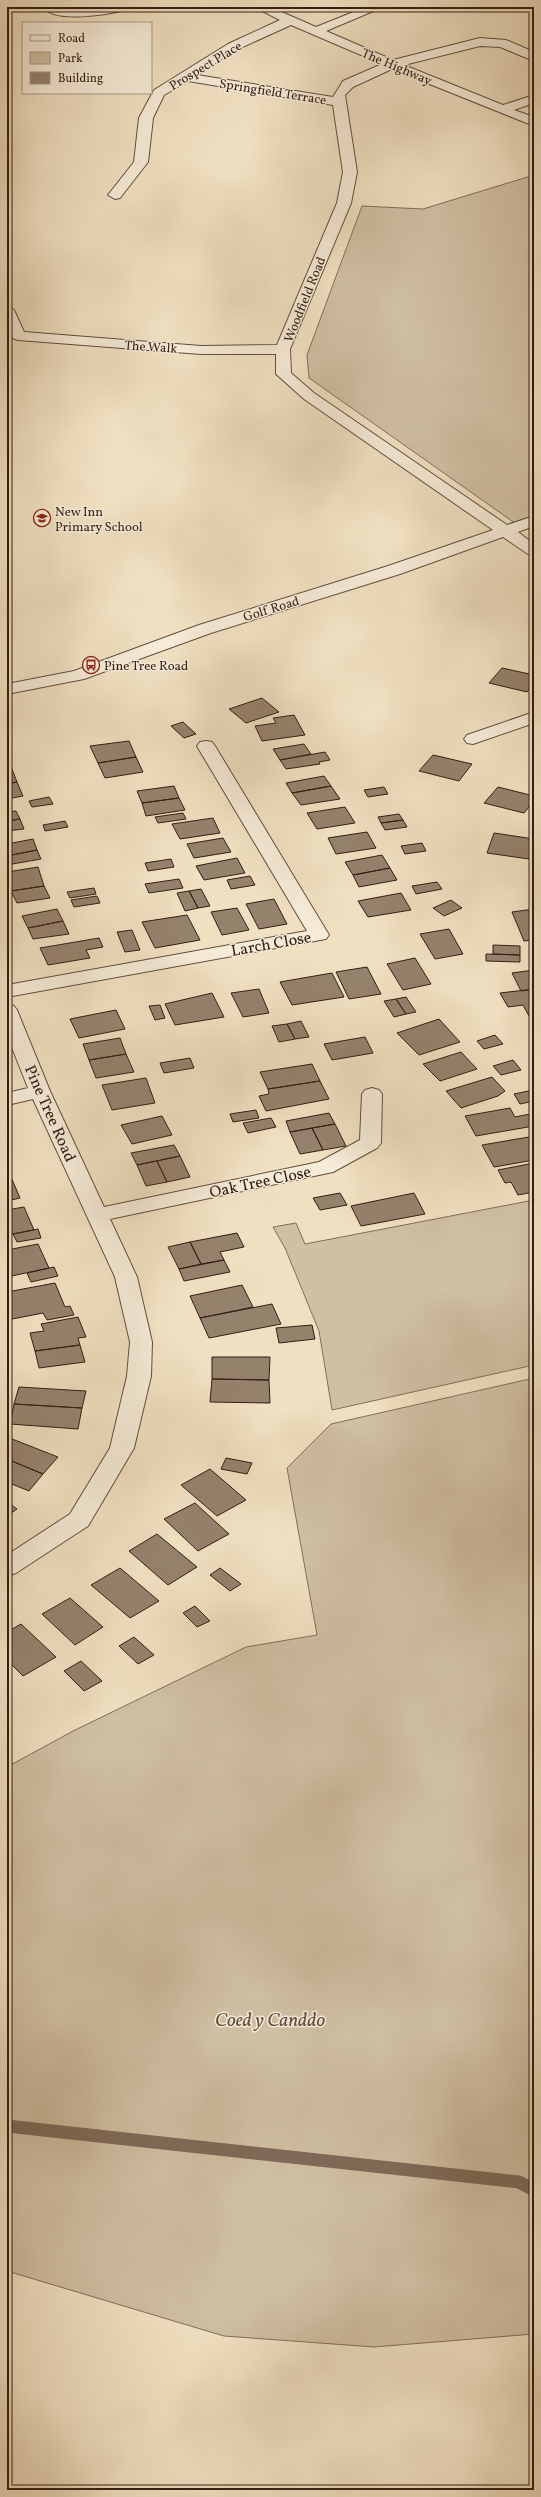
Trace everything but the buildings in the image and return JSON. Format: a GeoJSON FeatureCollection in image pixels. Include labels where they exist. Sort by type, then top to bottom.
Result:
{"type":"FeatureCollection","features":[{"type":"Feature","properties":{"kind":"street"},"geometry":{"type":"LineString","coordinates":[[49,7],[63,13],[99,13],[122,7]]}},
{"type":"Feature","properties":{"kind":"street","name":"The Highway"},"geometry":{"type":"LineString","coordinates":[[260,7],[534,122]]}},
{"type":"Feature","properties":{"kind":"street"},"geometry":{"type":"LineString","coordinates":[[316,30],[377,7]]}},
{"type":"Feature","properties":{"kind":"street","name":"Prospect Place"},"geometry":{"type":"LineString","coordinates":[[115,195],[141,162],[146,118],[159,93],[183,76],[232,47],[291,20]]}},
{"type":"Feature","properties":{"kind":"street","name":"Woodfield Road"},"geometry":{"type":"LineString","coordinates":[[534,57],[502,43],[480,42],[393,64],[348,84],[339,95],[342,128],[350,172],[344,203],[304,293],[283,349],[284,374],[309,396],[534,551]]}},
{"type":"Feature","properties":{"kind":"street","name":"Springfield Terrace"},"geometry":{"type":"LineString","coordinates":[[183,76],[340,102]]}},
{"type":"Feature","properties":{"kind":"street"},"geometry":{"type":"LineString","coordinates":[[503,109],[534,99]]}},
{"type":"Feature","properties":{"kind":"street","name":"The Walk"},"geometry":{"type":"LineString","coordinates":[[7,310],[13,338],[202,350],[283,349]]}},
{"type":"Feature","properties":{"kind":"street","name":"Golf Road"},"geometry":{"type":"LineString","coordinates":[[7,689],[78,675],[205,629],[394,570],[534,521]]}},
{"type":"Feature","properties":{"kind":"street"},"geometry":{"type":"LineString","coordinates":[[473,739],[534,717]]}},
{"type":"Feature","properties":{"kind":"street","name":"Larch Close"},"geometry":{"type":"LineString","coordinates":[[7,990],[319,935],[206,746]]}},
{"type":"Feature","properties":{"kind":"street","name":"Pine Tree Road"},"geometry":{"type":"LineString","coordinates":[[7,1010],[40,1091],[126,1277],[141,1342],[139,1376],[122,1448],[79,1520],[7,1567]]}},
{"type":"Feature","properties":{"kind":"street"},"geometry":{"type":"LineString","coordinates":[[7,1099],[40,1091]]}},
{"type":"Feature","properties":{"kind":"street","name":"Oak Tree Close"},"geometry":{"type":"LineString","coordinates":[[98,1215],[325,1167],[370,1142],[372,1094]]}},
{"type":"Feature","properties":{"kind":"green space"},"geometry":{"type":"Polygon","coordinates":[[[534,175],[534,521],[519,526],[309,378],[307,355],[362,206],[423,209],[534,175]]]}},
{"type":"Feature","properties":{"kind":"green space"},"geometry":{"type":"Polygon","coordinates":[[[534,1200],[534,1365],[332,1410],[319,1331],[285,1248],[273,1227],[296,1223],[305,1244],[534,1200]]]}},
{"type":"Feature","properties":{"kind":"green space","name":"Coed y Canddo"},"geometry":{"type":"Polygon","coordinates":[[[534,1378],[534,2334],[374,2347],[224,2336],[7,2271],[7,1767],[73,1731],[246,1647],[317,1635],[287,1468],[331,1424],[534,1378]]]}},
{"type":"Feature","properties":{"kind":"waterway"},"geometry":{"type":"LineString","coordinates":[[7,2126],[519,2182],[534,2190]]}},
{"type":"Feature","properties":{"kind":"place","name":"New Inn Primary School"},"geometry":{"type":"Point","coordinates":[42,518]}},
{"type":"Feature","properties":{"kind":"place","name":"Pine Tree Road"},"geometry":{"type":"Point","coordinates":[91,665]}}]}
